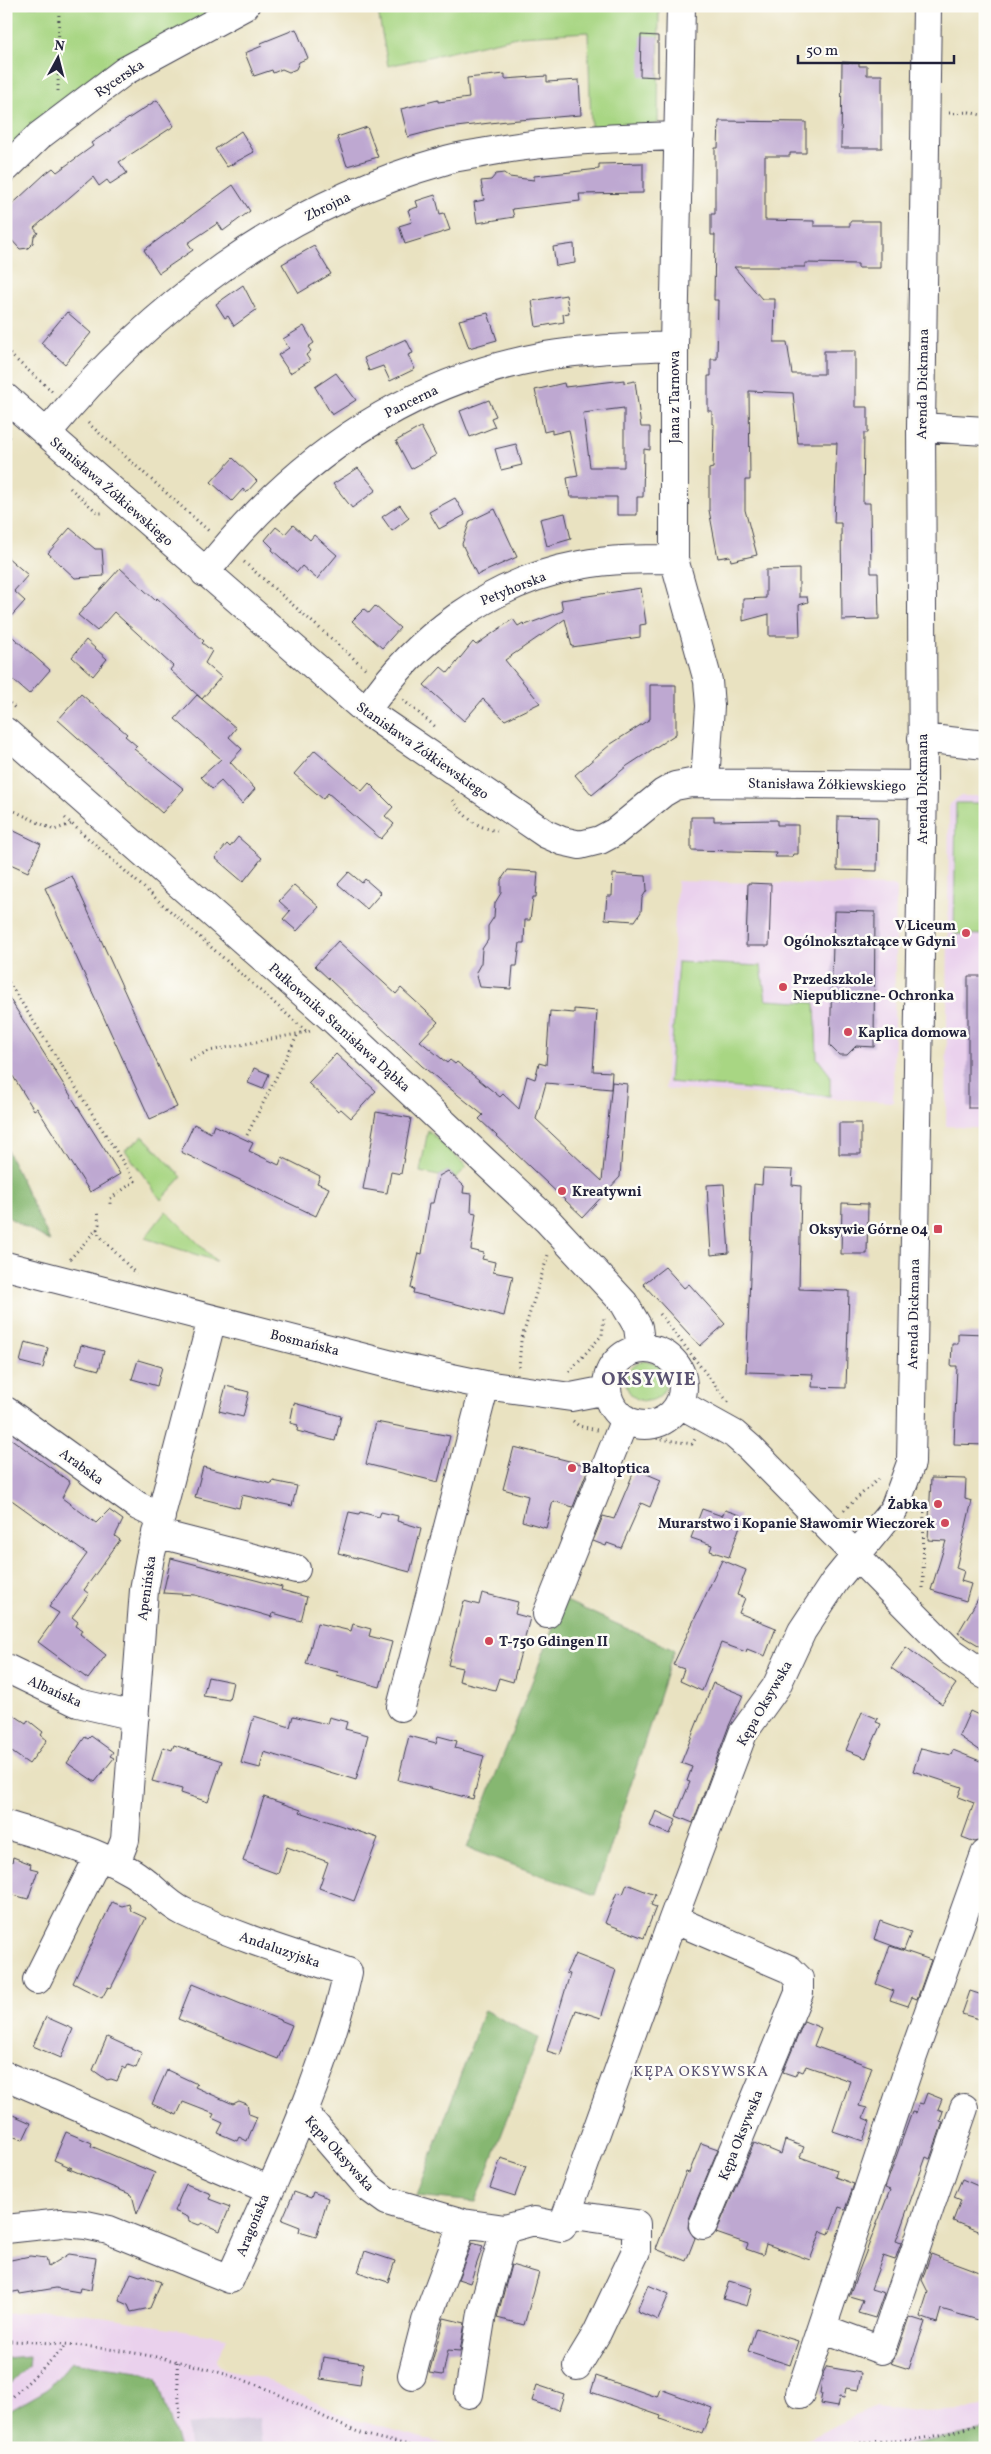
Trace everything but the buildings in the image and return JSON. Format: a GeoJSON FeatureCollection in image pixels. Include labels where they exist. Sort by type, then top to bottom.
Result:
{"type":"FeatureCollection","features":[{"type":"Feature","properties":{"kind":"street","name":"Rycerska"},"geometry":{"type":"LineString","coordinates":[[6,168],[39,136],[126,71],[245,6]]}},
{"type":"Feature","properties":{"kind":"street","name":"Jana z Tarnowa"},"geometry":{"type":"LineString","coordinates":[[681,6],[674,346],[674,559],[708,680],[710,706],[704,782]]}},
{"type":"Feature","properties":{"kind":"street","name":"Arenda Dickmana"},"geometry":{"type":"LineString","coordinates":[[856,1554],[894,1510],[911,1463],[923,786],[921,427],[927,6]]}},
{"type":"Feature","properties":{"kind":"street","name":"Zbrojna"},"geometry":{"type":"LineString","coordinates":[[46,433],[133,338],[227,262],[283,228],[337,200],[444,160],[530,144],[582,139],[679,136]]}},
{"type":"Feature","properties":{"kind":"street","name":"Pancerna"},"geometry":{"type":"LineString","coordinates":[[205,573],[226,546],[270,500],[333,446],[412,400],[459,378],[545,356],[589,350],[674,346]]}},
{"type":"Feature","properties":{"kind":"street","name":"Stanisława Żółkiewskiego"},"geometry":{"type":"LineString","coordinates":[[6,398],[366,712],[482,792],[546,834],[562,841],[580,845],[600,840],[615,832],[675,786],[704,782],[923,786]]}},
{"type":"Feature","properties":{"kind":"street"},"geometry":{"type":"LineString","coordinates":[[921,427],[985,431]]}},
{"type":"Feature","properties":{"kind":"street","name":"Petyhorska"},"geometry":{"type":"LineString","coordinates":[[366,712],[384,685],[438,630],[480,600],[541,575],[580,565],[626,560],[674,559]]}},
{"type":"Feature","properties":{"kind":"street","name":"Pułkownika Stanisława Dąbka"},"geometry":{"type":"LineString","coordinates":[[6,732],[335,1021],[547,1220],[624,1303],[638,1327],[641,1349]]}},
{"type":"Feature","properties":{"kind":"street"},"geometry":{"type":"LineString","coordinates":[[922,738],[985,745]]}},
{"type":"Feature","properties":{"kind":"street","name":"Bosmańska"},"geometry":{"type":"LineString","coordinates":[[6,1266],[404,1368],[484,1385],[571,1397],[607,1390]]}},
{"type":"Feature","properties":{"kind":"street","name":"Apenińska"},"geometry":{"type":"LineString","coordinates":[[38,1980],[108,1859],[125,1840],[144,1590],[158,1525],[212,1318]]}},
{"type":"Feature","properties":{"kind":"street"},"geometry":{"type":"LineString","coordinates":[[547,1614],[622,1426],[619,1416],[611,1404],[607,1390],[608,1376],[616,1362],[627,1353],[641,1349],[664,1354],[673,1361],[683,1381],[683,1393],[680,1404],[671,1415],[660,1423],[645,1426],[622,1426]]}},
{"type":"Feature","properties":{"kind":"street"},"geometry":{"type":"LineString","coordinates":[[401,1707],[484,1385]]}},
{"type":"Feature","properties":{"kind":"street"},"geometry":{"type":"LineString","coordinates":[[680,1404],[734,1434],[750,1448],[949,1650],[985,1675]]}},
{"type":"Feature","properties":{"kind":"street","name":"Arabska"},"geometry":{"type":"LineString","coordinates":[[6,1411],[138,1506],[158,1525],[296,1569]]}},
{"type":"Feature","properties":{"kind":"street","name":"Kępa Oksywska"},"geometry":{"type":"LineString","coordinates":[[302,2110],[369,2188],[387,2201],[463,2224],[505,2229],[534,2221],[562,2226],[673,1919],[743,1733],[776,1687],[802,1631],[856,1554]]}},
{"type":"Feature","properties":{"kind":"street","name":"Albańska"},"geometry":{"type":"LineString","coordinates":[[6,1668],[78,1703],[135,1716]]}},
{"type":"Feature","properties":{"kind":"street","name":"Andaluzyjska"},"geometry":{"type":"LineString","coordinates":[[6,1825],[71,1845],[108,1859],[136,1875],[182,1911],[253,1940],[348,1972],[341,2005],[270,2190]]}},
{"type":"Feature","properties":{"kind":"street"},"geometry":{"type":"LineString","coordinates":[[800,2394],[908,2070],[985,1854]]}},
{"type":"Feature","properties":{"kind":"street","name":"Kępa Oksywska"},"geometry":{"type":"LineString","coordinates":[[673,1919],[789,1969],[800,1980],[799,1993],[703,2225]]}},
{"type":"Feature","properties":{"kind":"street","name":"Aragońska"},"geometry":{"type":"LineString","coordinates":[[6,2076],[270,2190],[230,2279],[109,2230],[86,2225],[62,2224],[6,2229]]}},
{"type":"Feature","properties":{"kind":"street"},"geometry":{"type":"LineString","coordinates":[[822,2328],[881,2350],[964,2108]]}},
{"type":"Feature","properties":{"kind":"street"},"geometry":{"type":"LineString","coordinates":[[567,2214],[636,2224],[636,2251],[597,2332],[577,2366]]}},
{"type":"Feature","properties":{"kind":"street"},"geometry":{"type":"LineString","coordinates":[[412,2375],[426,2321],[463,2224]]}},
{"type":"Feature","properties":{"kind":"street"},"geometry":{"type":"LineString","coordinates":[[469,2394],[482,2313],[505,2229]]}},
{"type":"Feature","properties":{"kind":"path"},"geometry":{"type":"LineString","coordinates":[[58,92],[59,6]]}},
{"type":"Feature","properties":{"kind":"path"},"geometry":{"type":"LineString","coordinates":[[948,113],[969,112],[985,116]]}},
{"type":"Feature","properties":{"kind":"path"},"geometry":{"type":"LineString","coordinates":[[6,351],[384,685],[443,733]]}},
{"type":"Feature","properties":{"kind":"path"},"geometry":{"type":"LineString","coordinates":[[64,483],[98,514],[105,514]]}},
{"type":"Feature","properties":{"kind":"path"},"geometry":{"type":"LineString","coordinates":[[449,794],[464,816],[472,823],[486,829],[504,832]]}},
{"type":"Feature","properties":{"kind":"path"},"geometry":{"type":"LineString","coordinates":[[6,807],[54,830],[71,824]]}},
{"type":"Feature","properties":{"kind":"path"},"geometry":{"type":"LineString","coordinates":[[6,978],[135,1181],[110,1200],[110,1205]]}},
{"type":"Feature","properties":{"kind":"path"},"geometry":{"type":"LineString","coordinates":[[189,1060],[209,1050],[307,1032]]}},
{"type":"Feature","properties":{"kind":"path"},"geometry":{"type":"LineString","coordinates":[[248,1135],[298,1034]]}},
{"type":"Feature","properties":{"kind":"path"},"geometry":{"type":"LineString","coordinates":[[69,1260],[97,1229],[99,1224],[96,1211]]}},
{"type":"Feature","properties":{"kind":"path"},"geometry":{"type":"LineString","coordinates":[[97,1229],[99,1235],[138,1276]]}},
{"type":"Feature","properties":{"kind":"path"},"geometry":{"type":"LineString","coordinates":[[519,1370],[521,1341],[548,1255],[552,1251]]}},
{"type":"Feature","properties":{"kind":"path"},"geometry":{"type":"LineString","coordinates":[[656,1309],[687,1346],[719,1393]]}},
{"type":"Feature","properties":{"kind":"path"},"geometry":{"type":"LineString","coordinates":[[569,1372],[602,1334],[604,1315]]}},
{"type":"Feature","properties":{"kind":"path"},"geometry":{"type":"LineString","coordinates":[[622,1426],[692,1444]]}},
{"type":"Feature","properties":{"kind":"path"},"geometry":{"type":"LineString","coordinates":[[849,1504],[880,1478]]}},
{"type":"Feature","properties":{"kind":"path"},"geometry":{"type":"LineString","coordinates":[[922,1590],[924,1498]]}},
{"type":"Feature","properties":{"kind":"path"},"geometry":{"type":"LineString","coordinates":[[6,2341],[67,2345],[150,2356],[177,2362],[256,2385],[364,2434],[420,2448]]}},
{"type":"Feature","properties":{"kind":"path"},"geometry":{"type":"LineString","coordinates":[[6,2402],[67,2345]]}},
{"type":"Feature","properties":{"kind":"path"},"geometry":{"type":"LineString","coordinates":[[177,2362],[180,2420]]}},
{"type":"Feature","properties":{"kind":"path"},"geometry":{"type":"LineString","coordinates":[[841,2448],[862,2441],[899,2441],[960,2431],[985,2422]]}},
{"type":"Feature","properties":{"kind":"shaded area","name":"V Liceum Ogólnokształcące w Gdyni"},"geometry":{"type":"Polygon","coordinates":[[[960,796],[985,796],[985,1129],[946,1126],[949,804],[960,796]]]}},
{"type":"Feature","properties":{"kind":"shaded area","name":"Przedszkole Niepubliczne- Ochronka"},"geometry":{"type":"Polygon","coordinates":[[[677,881],[896,886],[893,1102],[665,1089],[677,881]]]}},
{"type":"Feature","properties":{"kind":"shaded area"},"geometry":{"type":"Polygon","coordinates":[[[57,2310],[227,2337],[217,2359],[219,2365],[225,2369],[265,2379],[352,2419],[459,2448],[6,2448],[6,2314],[57,2310]]]}},
{"type":"Feature","properties":{"kind":"shaded area"},"geometry":{"type":"Polygon","coordinates":[[[985,2406],[985,2448],[789,2448],[874,2407],[917,2412],[970,2410],[985,2406]]]}},
{"type":"Feature","properties":{"kind":"shaded area"},"geometry":{"type":"Polygon","coordinates":[[[259,2418],[262,2448],[189,2448],[187,2425],[259,2418]]]}},
{"type":"Feature","properties":{"kind":"green space"},"geometry":{"type":"Polygon","coordinates":[[[6,6],[223,6],[6,149],[6,6]]]}},
{"type":"Feature","properties":{"kind":"green space"},"geometry":{"type":"Polygon","coordinates":[[[377,6],[659,6],[658,124],[591,127],[588,32],[521,36],[388,66],[377,6]]]}},
{"type":"Feature","properties":{"kind":"green space"},"geometry":{"type":"Polygon","coordinates":[[[956,803],[985,803],[985,935],[954,934],[956,803]]]}},
{"type":"Feature","properties":{"kind":"green space"},"geometry":{"type":"Polygon","coordinates":[[[678,962],[761,966],[766,1000],[815,1003],[817,1058],[830,1075],[830,1096],[669,1082],[678,962]]]}},
{"type":"Feature","properties":{"kind":"green space"},"geometry":{"type":"Polygon","coordinates":[[[428,1130],[467,1167],[456,1178],[448,1171],[439,1176],[420,1172],[428,1130]]]}},
{"type":"Feature","properties":{"kind":"green space"},"geometry":{"type":"Polygon","coordinates":[[[143,1136],[182,1177],[161,1200],[125,1150],[143,1136]]]}},
{"type":"Feature","properties":{"kind":"green space"},"geometry":{"type":"Polygon","coordinates":[[[6,1148],[50,1241],[6,1216],[6,1148]]]}},
{"type":"Feature","properties":{"kind":"green space"},"geometry":{"type":"Polygon","coordinates":[[[166,1211],[216,1261],[145,1238],[166,1211]]]}},
{"type":"Feature","properties":{"kind":"green space"},"geometry":{"type":"Polygon","coordinates":[[[646,1361],[660,1367],[666,1381],[660,1395],[646,1401],[632,1395],[626,1381],[632,1367],[646,1361]]]}},
{"type":"Feature","properties":{"kind":"green space"},"geometry":{"type":"Polygon","coordinates":[[[564,1600],[674,1650],[595,1895],[467,1848],[564,1600]]]}},
{"type":"Feature","properties":{"kind":"green space"},"geometry":{"type":"Polygon","coordinates":[[[484,2010],[538,2038],[476,2202],[417,2196],[484,2010]]]}},
{"type":"Feature","properties":{"kind":"green space"},"geometry":{"type":"Polygon","coordinates":[[[29,2356],[28,2366],[6,2388],[6,2358],[29,2356]]]}},
{"type":"Feature","properties":{"kind":"green space"},"geometry":{"type":"Polygon","coordinates":[[[71,2362],[139,2371],[157,2378],[179,2448],[6,2448],[6,2413],[48,2389],[71,2362]]]}},
{"type":"Feature","properties":{"kind":"green space"},"geometry":{"type":"Polygon","coordinates":[[[985,2430],[985,2448],[891,2448],[985,2430]]]}},
{"type":"Feature","properties":{"kind":"place","name":"V Liceum Ogólnokształcące w Gdyni"},"geometry":{"type":"Point","coordinates":[966,933]}},
{"type":"Feature","properties":{"kind":"place","name":"Przedszkole Niepubliczne- Ochronka"},"geometry":{"type":"Point","coordinates":[783,987]}},
{"type":"Feature","properties":{"kind":"place","name":"Kaplica domowa"},"geometry":{"type":"Point","coordinates":[848,1032]}},
{"type":"Feature","properties":{"kind":"place","name":"Kreatywni"},"geometry":{"type":"Point","coordinates":[562,1191]}},
{"type":"Feature","properties":{"kind":"place","name":"Oksywie Górne 04"},"geometry":{"type":"Point","coordinates":[938,1229]}},
{"type":"Feature","properties":{"kind":"place","name":"Baltoptica"},"geometry":{"type":"Point","coordinates":[572,1468]}},
{"type":"Feature","properties":{"kind":"place","name":"Żabka"},"geometry":{"type":"Point","coordinates":[938,1504]}},
{"type":"Feature","properties":{"kind":"place","name":"Murarstwo i Kopanie Sławomir Wieczorek"},"geometry":{"type":"Point","coordinates":[945,1523]}},
{"type":"Feature","properties":{"kind":"place","name":"T-750 Gdingen II"},"geometry":{"type":"Point","coordinates":[489,1641]}},
{"type":"Feature","properties":{"kind":"district","name":"OKSYWIE"},"geometry":{"type":"Point","coordinates":[649,1378]}},
{"type":"Feature","properties":{"kind":"district","name":"KĘPA OKSYWSKA"},"geometry":{"type":"Point","coordinates":[701,2071]}}]}
